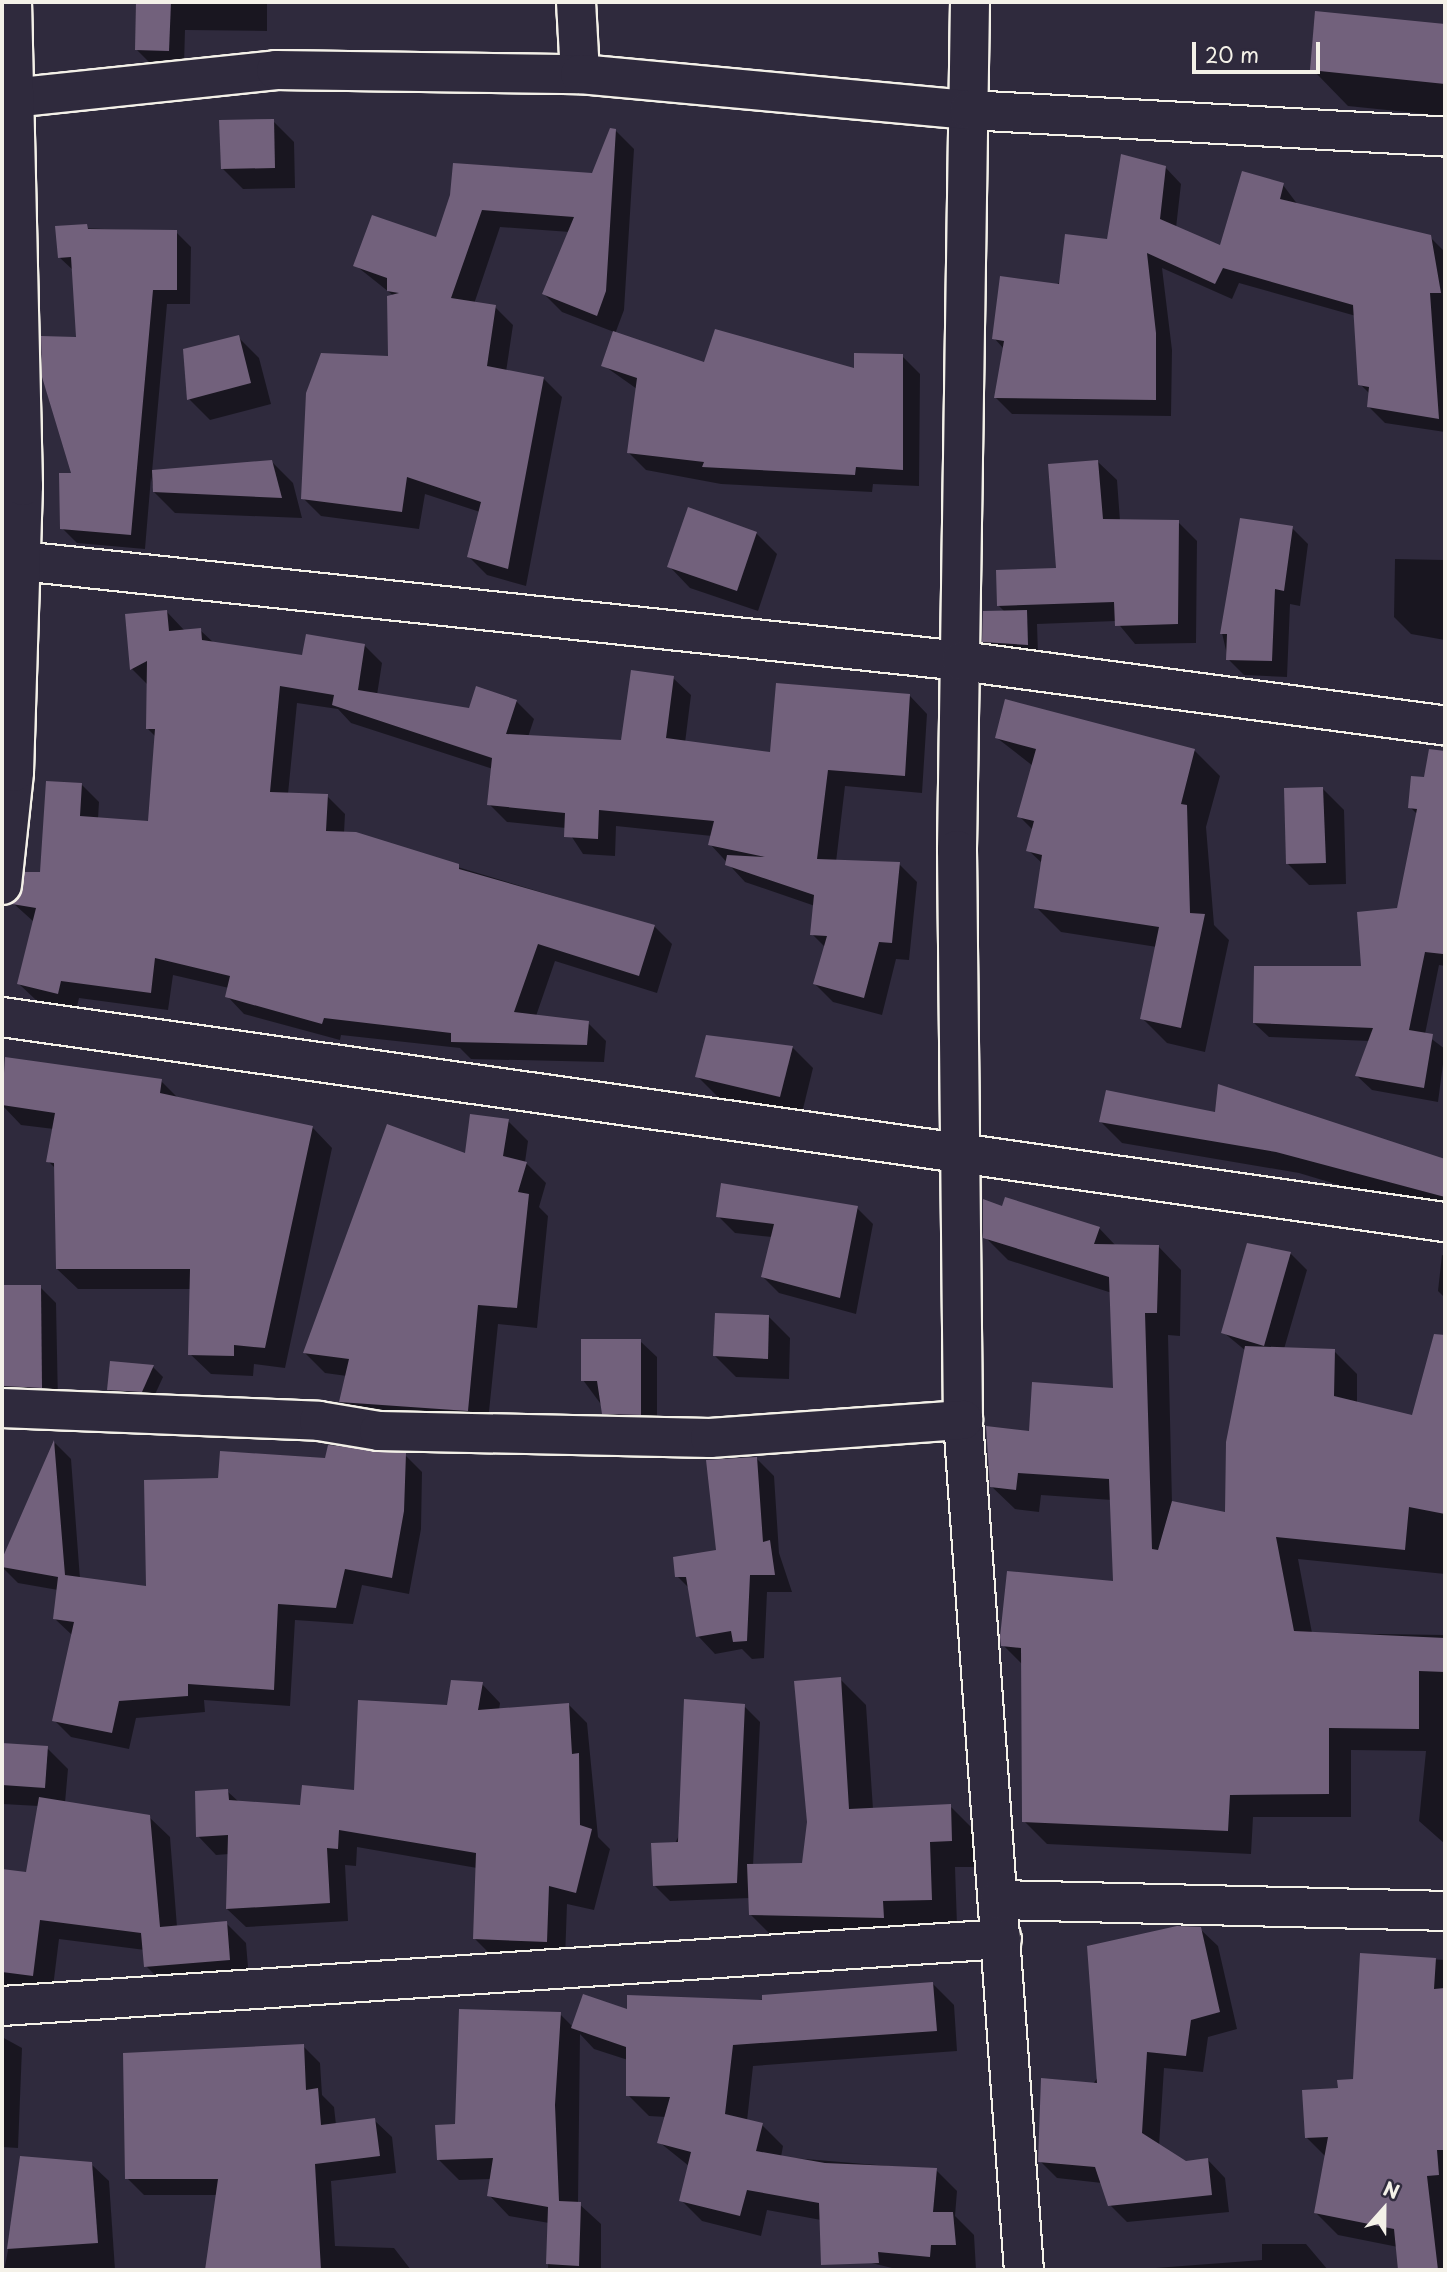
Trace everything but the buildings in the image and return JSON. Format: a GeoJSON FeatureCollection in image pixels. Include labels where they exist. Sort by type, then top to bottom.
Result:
{"type":"FeatureCollection","features":[{"type":"Feature","properties":{"kind":"street"},"geometry":{"type":"LineString","coordinates":[[2,885],[14,772],[8,98],[12,2]]}},
{"type":"Feature","properties":{"kind":"street"},"geometry":{"type":"LineString","coordinates":[[576,2],[580,74]]}},
{"type":"Feature","properties":{"kind":"street"},"geometry":{"type":"LineString","coordinates":[[970,2],[957,850],[963,1420],[1024,2270]]}},
{"type":"Feature","properties":{"kind":"street"},"geometry":{"type":"LineString","coordinates":[[8,98],[276,71],[580,74],[969,110],[1445,137]]}},
{"type":"Feature","properties":{"kind":"street"},"geometry":{"type":"LineString","coordinates":[[11,559],[961,661],[1445,726]]}},
{"type":"Feature","properties":{"kind":"street"},"geometry":{"type":"LineString","coordinates":[[2,1017],[962,1149],[1445,1222]]}},
{"type":"Feature","properties":{"kind":"street"},"geometry":{"type":"LineString","coordinates":[[2,1408],[319,1421],[379,1431],[710,1438],[963,1420]]}},
{"type":"Feature","properties":{"kind":"street"},"geometry":{"type":"LineString","coordinates":[[999,1900],[1445,1911]]}},
{"type":"Feature","properties":{"kind":"street"},"geometry":{"type":"LineString","coordinates":[[2,2006],[1002,1939]]}}]}
